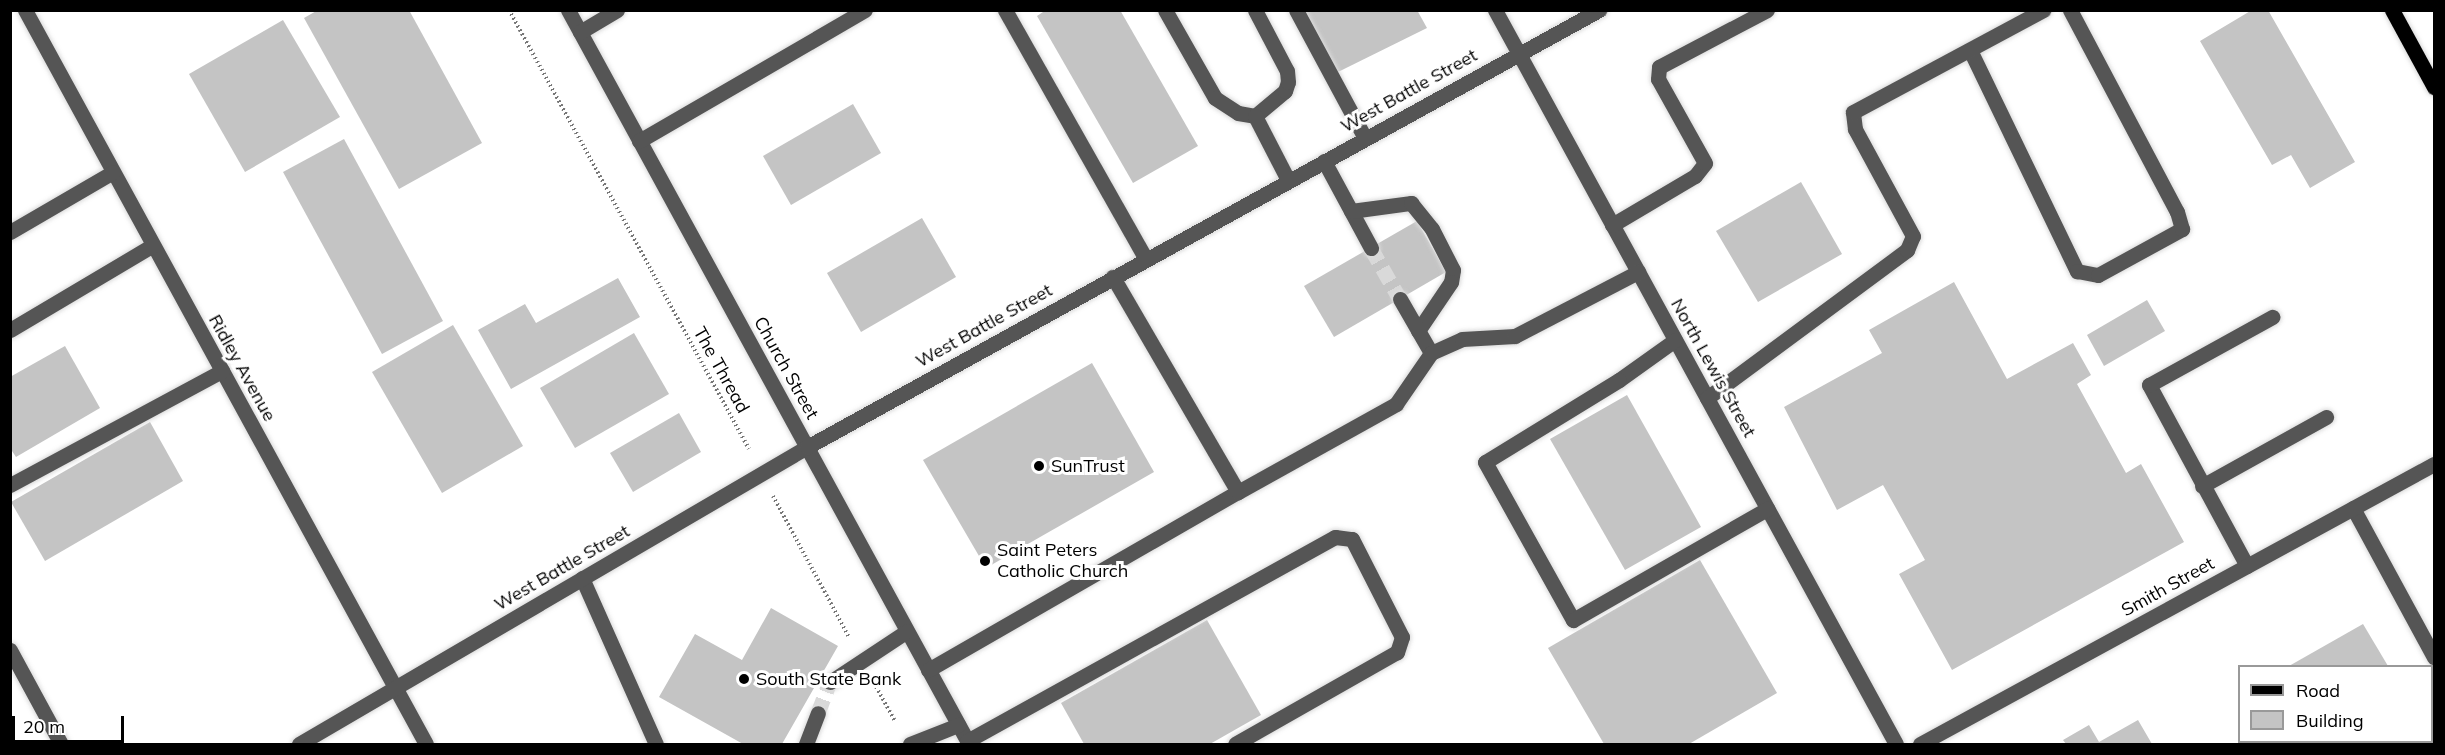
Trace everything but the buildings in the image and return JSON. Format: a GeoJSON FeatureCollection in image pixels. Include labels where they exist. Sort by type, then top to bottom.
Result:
{"type":"FeatureCollection","features":[{"type":"Feature","properties":{"kind":"main road"},"geometry":{"type":"LineString","coordinates":[[2392,10],[2434,87]]}},
{"type":"Feature","properties":{"kind":"street","name":"Ridley Avenue"},"geometry":{"type":"LineString","coordinates":[[25,10],[426,744]]}},
{"type":"Feature","properties":{"kind":"street","name":"Church Street"},"geometry":{"type":"LineString","coordinates":[[568,10],[968,743]]}},
{"type":"Feature","properties":{"kind":"street"},"geometry":{"type":"LineString","coordinates":[[580,32],[618,10]]}},
{"type":"Feature","properties":{"kind":"street"},"geometry":{"type":"LineString","coordinates":[[639,141],[865,10]]}},
{"type":"Feature","properties":{"kind":"street"},"geometry":{"type":"LineString","coordinates":[[1005,10],[1146,259]]}},
{"type":"Feature","properties":{"kind":"street"},"geometry":{"type":"LineString","coordinates":[[1165,10],[1215,99],[1238,112],[1255,116],[1288,180]]}},
{"type":"Feature","properties":{"kind":"street"},"geometry":{"type":"LineString","coordinates":[[1255,10],[1287,71],[1288,82],[1285,91],[1255,116]]}},
{"type":"Feature","properties":{"kind":"street"},"geometry":{"type":"LineString","coordinates":[[1296,10],[1365,138]]}},
{"type":"Feature","properties":{"kind":"street","name":"North Lewis Street"},"geometry":{"type":"LineString","coordinates":[[1496,10],[1896,744]]}},
{"type":"Feature","properties":{"kind":"street","name":"West Battle Street"},"geometry":{"type":"LineString","coordinates":[[299,744],[807,447],[1599,10]]}},
{"type":"Feature","properties":{"kind":"street"},"geometry":{"type":"LineString","coordinates":[[1612,225],[1695,176],[1705,164],[1658,79],[1659,67],[1767,10]]}},
{"type":"Feature","properties":{"kind":"street"},"geometry":{"type":"LineString","coordinates":[[1707,398],[1907,250],[1913,236],[1855,129],[1853,112],[2043,10]]}},
{"type":"Feature","properties":{"kind":"street"},"geometry":{"type":"LineString","coordinates":[[1970,50],[2078,271],[2098,276],[2182,229],[2177,212],[2070,10]]}},
{"type":"Feature","properties":{"kind":"street"},"geometry":{"type":"LineString","coordinates":[[1324,161],[1371,248]]}},
{"type":"Feature","properties":{"kind":"street"},"geometry":{"type":"LineString","coordinates":[[10,232],[113,172]]}},
{"type":"Feature","properties":{"kind":"street"},"geometry":{"type":"LineString","coordinates":[[1351,211],[1411,203],[1432,229],[1453,270],[1451,282],[1418,331]]}},
{"type":"Feature","properties":{"kind":"street"},"geometry":{"type":"LineString","coordinates":[[10,330],[153,245]]}},
{"type":"Feature","properties":{"kind":"street"},"geometry":{"type":"LineString","coordinates":[[928,670],[1396,404],[1431,353],[1462,339],[1515,336],[1638,272]]}},
{"type":"Feature","properties":{"kind":"street"},"geometry":{"type":"LineString","coordinates":[[1113,277],[1238,492]]}},
{"type":"Feature","properties":{"kind":"street"},"geometry":{"type":"LineString","coordinates":[[1400,299],[1431,353]]}},
{"type":"Feature","properties":{"kind":"street"},"geometry":{"type":"LineString","coordinates":[[2247,566],[2149,385],[2272,317]]}},
{"type":"Feature","properties":{"kind":"street"},"geometry":{"type":"LineString","coordinates":[[1675,340],[1619,380],[1485,462],[1573,620],[1767,509]]}},
{"type":"Feature","properties":{"kind":"street"},"geometry":{"type":"LineString","coordinates":[[10,485],[222,371]]}},
{"type":"Feature","properties":{"kind":"street"},"geometry":{"type":"LineString","coordinates":[[2202,486],[2326,417]]}},
{"type":"Feature","properties":{"kind":"street","name":"Smith Street"},"geometry":{"type":"LineString","coordinates":[[1927,743],[2434,464]]}},
{"type":"Feature","properties":{"kind":"street"},"geometry":{"type":"LineString","coordinates":[[2353,508],[2434,657]]}},
{"type":"Feature","properties":{"kind":"street"},"geometry":{"type":"LineString","coordinates":[[968,743],[1335,537],[1352,539],[1402,637],[1397,652],[1235,744]]}},
{"type":"Feature","properties":{"kind":"street"},"geometry":{"type":"LineString","coordinates":[[582,578],[656,744]]}},
{"type":"Feature","properties":{"kind":"street"},"geometry":{"type":"LineString","coordinates":[[830,682],[907,631]]}},
{"type":"Feature","properties":{"kind":"street"},"geometry":{"type":"LineString","coordinates":[[10,650],[61,744]]}},
{"type":"Feature","properties":{"kind":"street"},"geometry":{"type":"LineString","coordinates":[[806,744],[818,713]]}},
{"type":"Feature","properties":{"kind":"street"},"geometry":{"type":"LineString","coordinates":[[910,744],[958,725]]}},
{"type":"Feature","properties":{"kind":"path","name":"The Thread"},"geometry":{"type":"LineString","coordinates":[[508,10],[898,726]]}},
{"type":"Feature","properties":{"kind":"tunnel"},"geometry":{"type":"LineString","coordinates":[[1371,248],[1400,299]]}},
{"type":"Feature","properties":{"kind":"tunnel"},"geometry":{"type":"LineString","coordinates":[[818,713],[830,682]]}},
{"type":"Feature","properties":{"kind":"place","name":"SunTrust"},"geometry":{"type":"Point","coordinates":[1039,466]}},
{"type":"Feature","properties":{"kind":"place","name":"Saint Peters Catholic Church"},"geometry":{"type":"Point","coordinates":[985,561]}},
{"type":"Feature","properties":{"kind":"place","name":"South State Bank"},"geometry":{"type":"Point","coordinates":[744,679]}}]}
